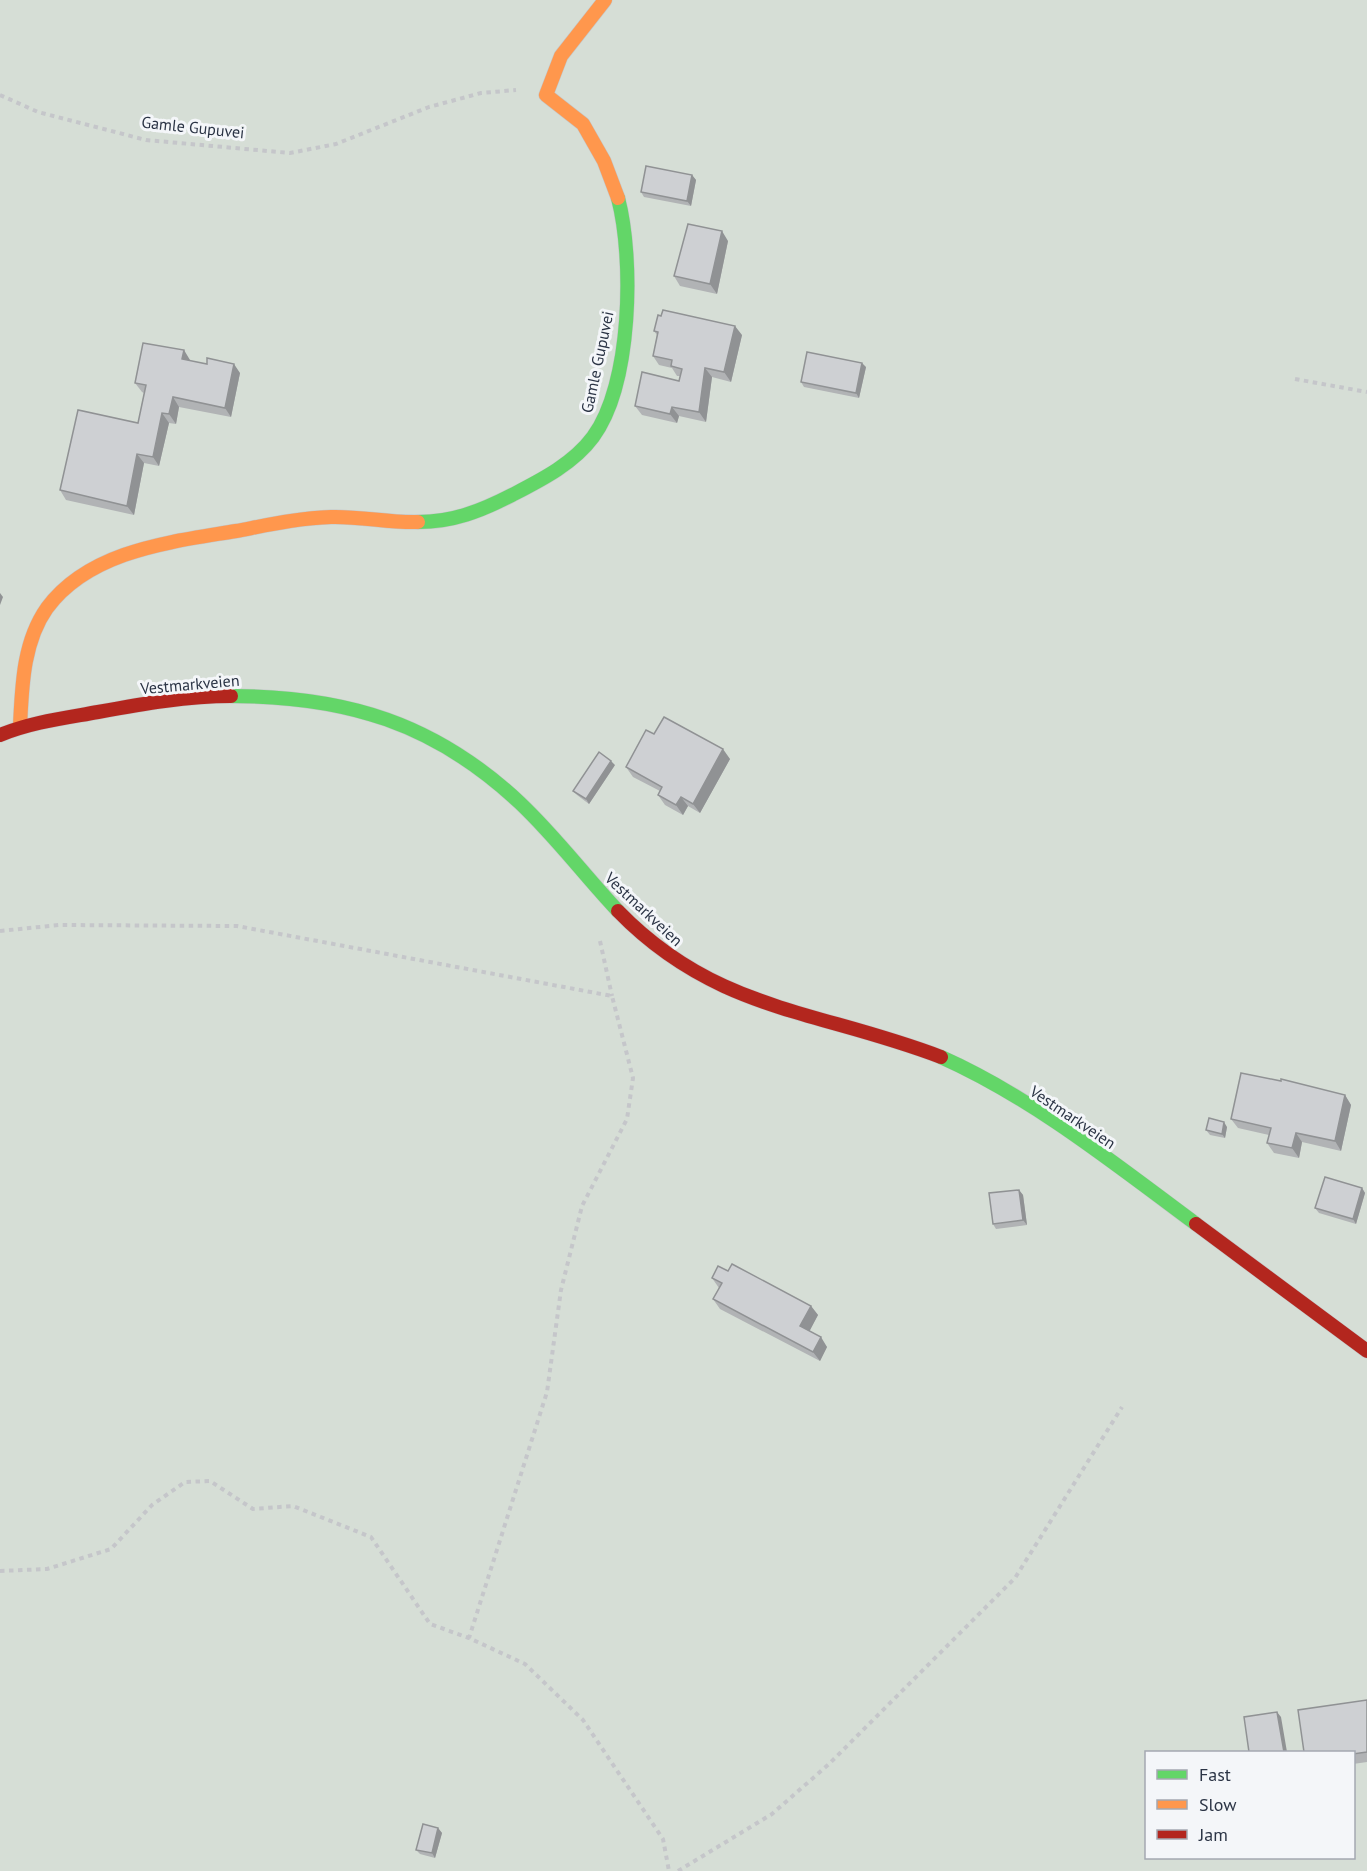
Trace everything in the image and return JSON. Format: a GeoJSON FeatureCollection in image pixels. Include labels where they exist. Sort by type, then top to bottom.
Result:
{"type":"FeatureCollection","features":[{"type":"Feature","properties":{"kind":"street"},"geometry":{"type":"LineString","coordinates":[[546,95],[548,82],[563,54],[605,0]]}},
{"type":"Feature","properties":{"kind":"street","name":"Gamle Gupuvei"},"geometry":{"type":"LineString","coordinates":[[20,726],[19,691],[38,622],[53,598],[82,574],[116,557],[167,542],[284,523],[320,518],[443,521],[481,511],[569,462],[599,428],[610,395],[624,333],[628,283],[626,229],[610,171],[581,122],[546,95]]}},
{"type":"Feature","properties":{"kind":"street","name":"Vestmarkveien"},"geometry":{"type":"LineString","coordinates":[[0,735],[20,726],[140,704],[237,696],[308,697],[365,709],[403,723],[444,743],[477,766],[520,803],[611,903],[636,928],[681,965],[721,988],[782,1009],[896,1040],[972,1071],[1077,1137],[1367,1351]]}},
{"type":"Feature","properties":{"kind":"path","name":"Gamle Gupuvei"},"geometry":{"type":"LineString","coordinates":[[0,95],[38,112],[146,141],[290,153],[336,144],[429,107],[481,93],[518,90],[546,95]]}},
{"type":"Feature","properties":{"kind":"path"},"geometry":{"type":"LineString","coordinates":[[1295,379],[1367,392]]}},
{"type":"Feature","properties":{"kind":"path"},"geometry":{"type":"LineString","coordinates":[[0,931],[59,925],[237,926],[612,996],[633,1078],[627,1119],[582,1206],[561,1290],[547,1392],[469,1638]]}},
{"type":"Feature","properties":{"kind":"path"},"geometry":{"type":"LineString","coordinates":[[678,1871],[772,1814],[829,1764],[1015,1578],[1122,1407]]}},
{"type":"Feature","properties":{"kind":"path"},"geometry":{"type":"LineString","coordinates":[[0,1571],[47,1569],[111,1549],[152,1505],[185,1482],[210,1481],[253,1509],[293,1506],[371,1538],[430,1624],[469,1638],[525,1664],[583,1720],[663,1839],[669,1871]]}},
{"type":"Feature","properties":{"kind":"shaded area"},"geometry":{"type":"Polygon","coordinates":[[[0,0],[1367,0],[1367,1871],[0,1871],[0,0]]]}},
{"type":"Feature","properties":{"kind":"building"},"geometry":{"type":"Polygon","coordinates":[[[646,166],[692,175],[687,201],[641,192],[646,166]]]}},
{"type":"Feature","properties":{"kind":"building"},"geometry":{"type":"Polygon","coordinates":[[[688,224],[722,231],[710,284],[674,276],[688,224]]]}},
{"type":"Feature","properties":{"kind":"building"},"geometry":{"type":"Polygon","coordinates":[[[663,310],[735,326],[724,372],[705,368],[699,412],[672,407],[670,414],[635,406],[642,372],[679,381],[682,369],[671,366],[672,360],[653,356],[658,332],[654,331],[658,315],[661,316],[663,310]]]}},
{"type":"Feature","properties":{"kind":"building"},"geometry":{"type":"Polygon","coordinates":[[[143,343],[184,350],[182,359],[207,364],[207,358],[234,364],[225,408],[173,397],[169,414],[162,413],[153,457],[137,454],[127,506],[60,490],[78,410],[138,423],[146,385],[135,383],[143,343]]]}},
{"type":"Feature","properties":{"kind":"building"},"geometry":{"type":"Polygon","coordinates":[[[807,352],[862,363],[856,393],[801,382],[807,352]]]}},
{"type":"Feature","properties":{"kind":"building"},"geometry":{"type":"Polygon","coordinates":[[[664,717],[723,749],[693,804],[681,797],[676,805],[658,795],[662,787],[626,767],[646,730],[654,734],[664,717]]]}},
{"type":"Feature","properties":{"kind":"building"},"geometry":{"type":"Polygon","coordinates":[[[599,752],[611,761],[586,799],[573,791],[599,752]]]}},
{"type":"Feature","properties":{"kind":"building"},"geometry":{"type":"Polygon","coordinates":[[[1241,1073],[1281,1081],[1281,1079],[1345,1095],[1335,1141],[1296,1133],[1292,1148],[1267,1143],[1271,1128],[1231,1119],[1241,1073]]]}},
{"type":"Feature","properties":{"kind":"building"},"geometry":{"type":"Polygon","coordinates":[[[1209,1118],[1224,1122],[1222,1134],[1206,1130],[1209,1118]]]}},
{"type":"Feature","properties":{"kind":"building"},"geometry":{"type":"Polygon","coordinates":[[[1325,1177],[1362,1188],[1353,1219],[1315,1208],[1325,1177]]]}},
{"type":"Feature","properties":{"kind":"building"},"geometry":{"type":"Polygon","coordinates":[[[1019,1190],[1023,1220],[993,1224],[989,1193],[1019,1190]]]}},
{"type":"Feature","properties":{"kind":"building"},"geometry":{"type":"Polygon","coordinates":[[[732,1264],[811,1306],[800,1326],[821,1337],[813,1352],[713,1299],[722,1283],[712,1278],[718,1266],[728,1271],[732,1264]]]}},
{"type":"Feature","properties":{"kind":"building"},"geometry":{"type":"Polygon","coordinates":[[[1367,1700],[1367,1752],[1355,1754],[1355,1751],[1304,1751],[1298,1710],[1367,1700]]]}},
{"type":"Feature","properties":{"kind":"building"},"geometry":{"type":"Polygon","coordinates":[[[1277,1712],[1284,1751],[1249,1751],[1244,1717],[1277,1712]]]}},
{"type":"Feature","properties":{"kind":"building"},"geometry":{"type":"Polygon","coordinates":[[[423,1824],[438,1828],[432,1853],[416,1850],[423,1824]]]}},
{"type":"Feature","properties":{"kind":"traffic: fast"},"geometry":{"type":"LineString","coordinates":[[418,522],[455,518],[500,501],[556,470],[585,447],[593,437],[606,414],[616,386],[626,320],[626,254],[618,198]]}},
{"type":"Feature","properties":{"kind":"traffic: fast"},"geometry":{"type":"LineString","coordinates":[[231,696],[313,701],[351,709],[422,734],[488,775],[520,803],[618,911]]}},
{"type":"Feature","properties":{"kind":"traffic: fast"},"geometry":{"type":"LineString","coordinates":[[941,1057],[975,1073],[1041,1112],[1196,1224]]}},
{"type":"Feature","properties":{"kind":"traffic: slow"},"geometry":{"type":"LineString","coordinates":[[605,0],[561,56],[546,95],[583,124],[604,161],[618,198]]}},
{"type":"Feature","properties":{"kind":"traffic: slow"},"geometry":{"type":"LineString","coordinates":[[20,726],[25,665],[39,621],[65,588],[86,573],[109,561],[159,545],[307,519],[342,517],[418,522]]}},
{"type":"Feature","properties":{"kind":"traffic: jam"},"geometry":{"type":"LineString","coordinates":[[0,735],[49,721],[131,706],[181,699],[231,696]]}},
{"type":"Feature","properties":{"kind":"traffic: jam"},"geometry":{"type":"LineString","coordinates":[[618,911],[655,944],[693,970],[731,989],[770,1004],[896,1041],[941,1057]]}},
{"type":"Feature","properties":{"kind":"traffic: jam"},"geometry":{"type":"LineString","coordinates":[[1196,1224],[1367,1351]]}}]}
